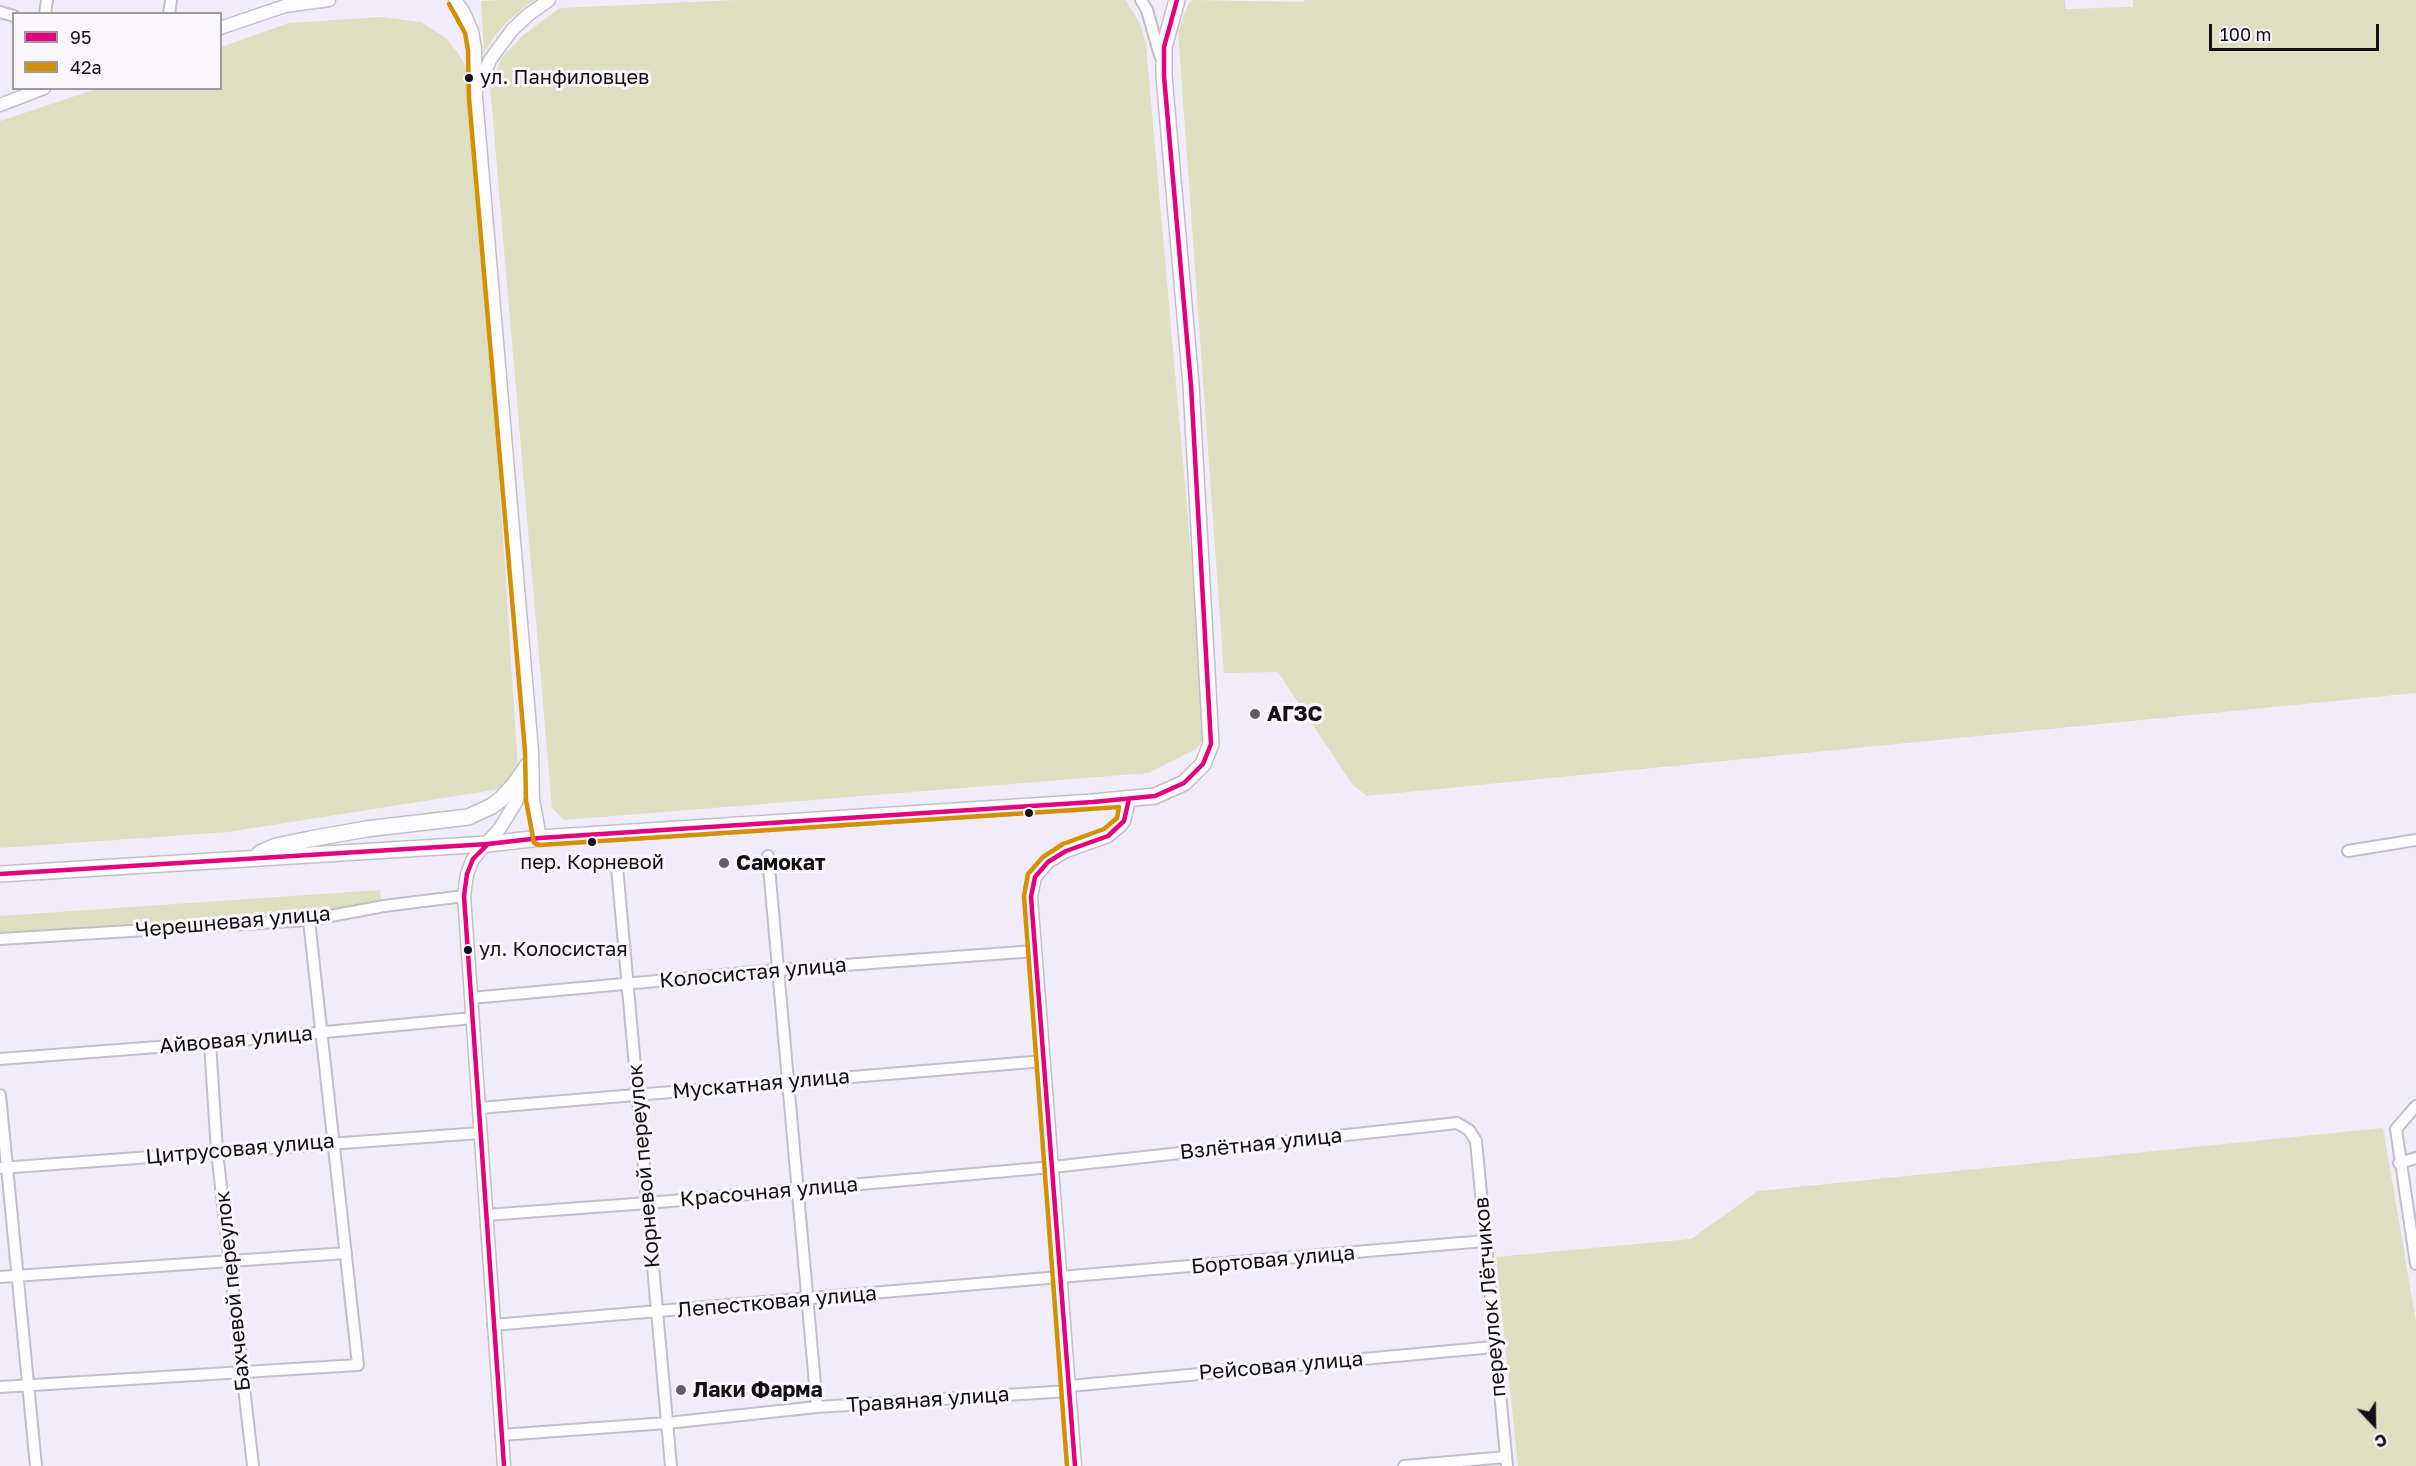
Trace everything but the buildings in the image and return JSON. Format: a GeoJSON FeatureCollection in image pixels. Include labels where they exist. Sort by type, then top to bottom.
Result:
{"type":"FeatureCollection","features":[{"type":"Feature","properties":{"kind":"main road"},"geometry":{"type":"LineString","coordinates":[[0,874],[488,844],[540,838],[1129,798],[1155,796],[1178,788],[1203,764],[1211,744],[1191,385],[1164,76],[1164,47],[1177,0]]}},
{"type":"Feature","properties":{"kind":"main road"},"geometry":{"type":"LineString","coordinates":[[249,858],[276,846],[310,839],[366,829],[468,817],[492,806],[501,799],[514,785],[530,758]]}},
{"type":"Feature","properties":{"kind":"street"},"geometry":{"type":"LineString","coordinates":[[222,27],[303,1],[329,0]]}},
{"type":"Feature","properties":{"kind":"street"},"geometry":{"type":"LineString","coordinates":[[455,0],[472,31],[477,72],[476,97],[533,799],[540,838]]}},
{"type":"Feature","properties":{"kind":"street"},"geometry":{"type":"LineString","coordinates":[[476,97],[485,70],[499,46],[528,15],[549,0]]}},
{"type":"Feature","properties":{"kind":"street"},"geometry":{"type":"LineString","coordinates":[[1141,0],[1147,10],[1164,76]]}},
{"type":"Feature","properties":{"kind":"street"},"geometry":{"type":"LineString","coordinates":[[0,105],[32,91]]}},
{"type":"Feature","properties":{"kind":"street"},"geometry":{"type":"LineString","coordinates":[[504,1466],[464,896],[466,874],[473,859],[488,844],[516,802],[530,758]]}},
{"type":"Feature","properties":{"kind":"street"},"geometry":{"type":"LineString","coordinates":[[1075,1466],[1031,897],[1035,877],[1048,862],[1066,851],[1108,836],[1120,826],[1124,821],[1129,798]]}},
{"type":"Feature","properties":{"kind":"street"},"geometry":{"type":"LineString","coordinates":[[2348,851],[2416,840]]}},
{"type":"Feature","properties":{"kind":"street"},"geometry":{"type":"LineString","coordinates":[[768,856],[817,1407]]}},
{"type":"Feature","properties":{"kind":"street","name":"Корневой переулок"},"geometry":{"type":"LineString","coordinates":[[617,867],[671,1466]]}},
{"type":"Feature","properties":{"kind":"street","name":"Черешневая улица"},"geometry":{"type":"LineString","coordinates":[[0,939],[309,920],[384,906],[464,896]]}},
{"type":"Feature","properties":{"kind":"street"},"geometry":{"type":"LineString","coordinates":[[0,1387],[358,1365],[309,920]]}},
{"type":"Feature","properties":{"kind":"street","name":"Колосистая улица"},"geometry":{"type":"LineString","coordinates":[[471,998],[777,970],[1035,951]]}},
{"type":"Feature","properties":{"kind":"street","name":"Айвовая улица"},"geometry":{"type":"LineString","coordinates":[[0,1059],[210,1043],[472,1018]]}},
{"type":"Feature","properties":{"kind":"street","name":"Бахчевой переулок"},"geometry":{"type":"LineString","coordinates":[[210,1043],[229,1262],[253,1466]]}},
{"type":"Feature","properties":{"kind":"street","name":"Мускатная улица"},"geometry":{"type":"LineString","coordinates":[[478,1108],[1044,1061]]}},
{"type":"Feature","properties":{"kind":"street"},"geometry":{"type":"LineString","coordinates":[[0,1095],[4,1167],[18,1276],[26,1386],[36,1466]]}},
{"type":"Feature","properties":{"kind":"street"},"geometry":{"type":"LineString","coordinates":[[2416,1106],[2396,1130],[2399,1163],[2416,1264]]}},
{"type":"Feature","properties":{"kind":"street","name":"Взлётная улица"},"geometry":{"type":"LineString","coordinates":[[1052,1167],[1457,1123],[1469,1130]]}},
{"type":"Feature","properties":{"kind":"street","name":"переулок Лётчиков"},"geometry":{"type":"LineString","coordinates":[[1469,1130],[1476,1142],[1506,1461]]}},
{"type":"Feature","properties":{"kind":"street","name":"Цитрусовая улица"},"geometry":{"type":"LineString","coordinates":[[4,1167],[480,1132]]}},
{"type":"Feature","properties":{"kind":"street"},"geometry":{"type":"LineString","coordinates":[[2399,1163],[2416,1158]]}},
{"type":"Feature","properties":{"kind":"street","name":"Красочная улица"},"geometry":{"type":"LineString","coordinates":[[486,1215],[1052,1167]]}},
{"type":"Feature","properties":{"kind":"street","name":"Бортовая улица"},"geometry":{"type":"LineString","coordinates":[[1060,1279],[1485,1241]]}},
{"type":"Feature","properties":{"kind":"street"},"geometry":{"type":"LineString","coordinates":[[0,1277],[346,1253]]}},
{"type":"Feature","properties":{"kind":"street","name":"Лепестковая улица"},"geometry":{"type":"LineString","coordinates":[[493,1325],[1060,1279]]}},
{"type":"Feature","properties":{"kind":"street","name":"Рейсовая улица"},"geometry":{"type":"LineString","coordinates":[[1069,1389],[1494,1347]]}},
{"type":"Feature","properties":{"kind":"street","name":"Травяная улица"},"geometry":{"type":"LineString","coordinates":[[501,1435],[667,1423],[817,1407],[1069,1389]]}},
{"type":"Feature","properties":{"kind":"street"},"geometry":{"type":"LineString","coordinates":[[1404,1466],[1506,1461]]}},
{"type":"Feature","properties":{"kind":"green space"},"geometry":{"type":"Polygon","coordinates":[[[534,0],[509,20],[484,53],[481,1],[534,0]]]}},
{"type":"Feature","properties":{"kind":"green space"},"geometry":{"type":"Polygon","coordinates":[[[737,0],[1126,0],[1140,24],[1146,44],[1207,734],[1196,749],[1148,773],[564,820],[552,808],[490,86],[502,58],[522,36],[560,8],[737,0]]]}},
{"type":"Feature","properties":{"kind":"green space"},"geometry":{"type":"Polygon","coordinates":[[[1192,0],[1303,2],[1304,0],[2065,0],[2066,9],[2133,7],[2133,0],[2416,0],[2416,693],[1367,796],[1352,784],[1278,672],[1224,673],[1178,31],[1192,0]]]}},
{"type":"Feature","properties":{"kind":"green space"},"geometry":{"type":"Polygon","coordinates":[[[381,17],[421,22],[446,38],[473,78],[519,786],[228,832],[0,848],[0,121],[93,90],[222,90],[222,47],[289,23],[381,17]]]}},
{"type":"Feature","properties":{"kind":"green space"},"geometry":{"type":"Polygon","coordinates":[[[380,890],[382,912],[0,943],[0,916],[380,890]]]}},
{"type":"Feature","properties":{"kind":"green space"},"geometry":{"type":"Polygon","coordinates":[[[2383,1128],[2416,1322],[2416,1466],[1518,1466],[1496,1257],[1691,1239],[1758,1191],[2383,1128]]]}},
{"type":"Feature","properties":{"kind":"transit line","name":"95"},"geometry":{"type":"LineString","coordinates":[[0,874],[488,844],[540,838],[1093,802],[1155,796],[1184,783],[1203,764],[1211,744],[1191,385],[1164,76],[1164,47],[1177,0]]}},
{"type":"Feature","properties":{"kind":"transit line","name":"42a"},"geometry":{"type":"LineString","coordinates":[[449,4],[465,33],[468,50],[469,98],[525,751],[526,800],[534,843],[540,845],[1119,807],[1117,818],[1104,829],[1063,844],[1043,857],[1028,874],[1024,896],[1067,1466]]}},
{"type":"Feature","properties":{"kind":"transit line","name":"95"},"geometry":{"type":"LineString","coordinates":[[1075,1466],[1031,897],[1035,877],[1048,862],[1066,851],[1108,836],[1124,821],[1129,799]]}},
{"type":"Feature","properties":{"kind":"transit line","name":"95"},"geometry":{"type":"LineString","coordinates":[[488,844],[473,859],[467,874],[464,896],[504,1466]]}},
{"type":"Feature","properties":{"kind":"place","name":"ул. Панфиловцев"},"geometry":{"type":"Point","coordinates":[469,78]}},
{"type":"Feature","properties":{"kind":"place","name":"АГЗС"},"geometry":{"type":"Point","coordinates":[1255,714]}},
{"type":"Feature","properties":{"kind":"place","name":"пер. Корневой"},"geometry":{"type":"Point","coordinates":[592,842]}},
{"type":"Feature","properties":{"kind":"place","name":"Самокат"},"geometry":{"type":"Point","coordinates":[724,863]}},
{"type":"Feature","properties":{"kind":"place","name":"ул. Колосистая"},"geometry":{"type":"Point","coordinates":[468,950]}},
{"type":"Feature","properties":{"kind":"place","name":"Лаки Фарма"},"geometry":{"type":"Point","coordinates":[681,1390]}}]}
